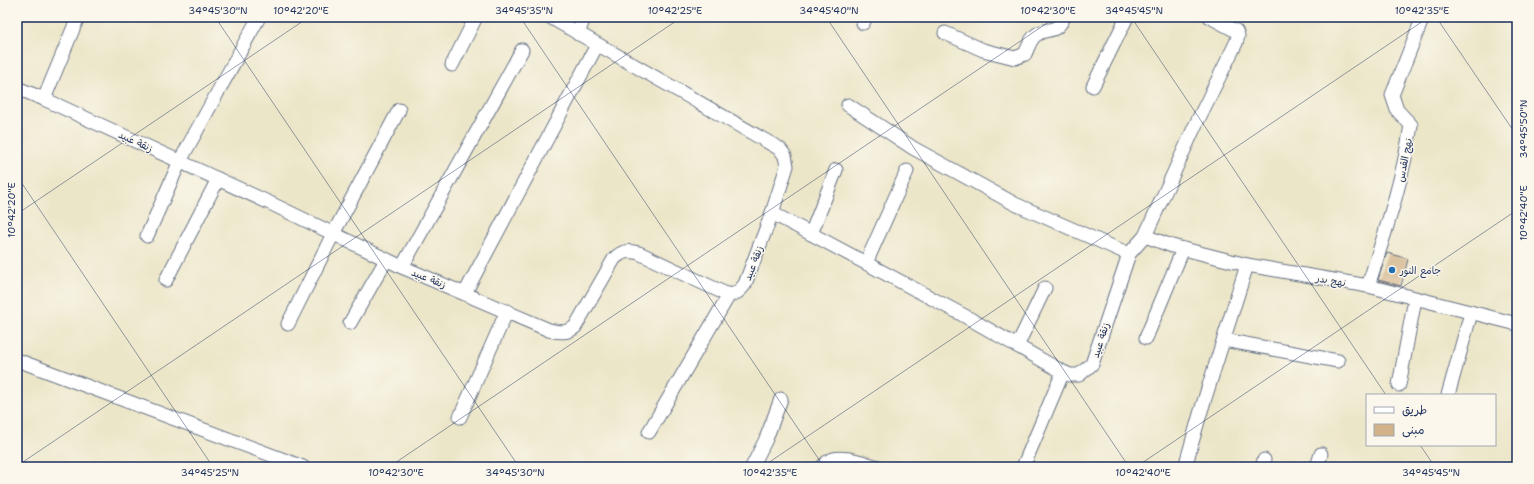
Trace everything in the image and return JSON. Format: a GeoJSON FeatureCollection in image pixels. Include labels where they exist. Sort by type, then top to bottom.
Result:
{"type":"FeatureCollection","features":[{"type":"Feature","properties":{"kind":"street"},"geometry":{"type":"LineString","coordinates":[[44,98],[78,17]]}},
{"type":"Feature","properties":{"kind":"street"},"geometry":{"type":"LineString","coordinates":[[147,236],[180,162],[259,17]]}},
{"type":"Feature","properties":{"kind":"street"},"geometry":{"type":"LineString","coordinates":[[452,65],[476,17]]}},
{"type":"Feature","properties":{"kind":"street"},"geometry":{"type":"LineString","coordinates":[[550,17],[780,149],[785,156],[788,166],[772,213]]}},
{"type":"Feature","properties":{"kind":"street"},"geometry":{"type":"LineString","coordinates":[[578,34],[584,17]]}},
{"type":"Feature","properties":{"kind":"street"},"geometry":{"type":"LineString","coordinates":[[945,33],[983,50],[1015,58],[1025,54],[1034,36],[1040,32],[1055,29],[1064,17]]}},
{"type":"Feature","properties":{"kind":"street"},"geometry":{"type":"LineString","coordinates":[[1093,86],[1127,17]]}},
{"type":"Feature","properties":{"kind":"street","name":"زنقة عبيد"},"geometry":{"type":"LineString","coordinates":[[17,88],[44,98],[272,204],[386,260],[549,330],[562,333],[569,332],[575,327],[580,321],[614,259],[620,254],[630,251],[639,253],[729,295],[738,293],[745,284],[772,213],[963,315],[1063,372],[1079,375],[1092,364],[1129,254],[1145,236],[1194,126],[1236,43],[1238,36],[1236,31],[1210,17]]}},
{"type":"Feature","properties":{"kind":"street","name":"نهج القدس"},"geometry":{"type":"LineString","coordinates":[[1368,286],[1398,190],[1407,155],[1411,125],[1397,110],[1392,95],[1423,17]]}},
{"type":"Feature","properties":{"kind":"street"},"geometry":{"type":"LineString","coordinates":[[465,293],[597,45]]}},
{"type":"Feature","properties":{"kind":"street"},"geometry":{"type":"LineString","coordinates":[[402,267],[522,50]]}},
{"type":"Feature","properties":{"kind":"street"},"geometry":{"type":"LineString","coordinates":[[848,105],[913,148],[1015,204],[1129,254]]}},
{"type":"Feature","properties":{"kind":"street"},"geometry":{"type":"LineString","coordinates":[[288,324],[333,234],[399,110]]}},
{"type":"Feature","properties":{"kind":"street"},"geometry":{"type":"LineString","coordinates":[[811,234],[836,170]]}},
{"type":"Feature","properties":{"kind":"street"},"geometry":{"type":"LineString","coordinates":[[866,264],[907,171]]}},
{"type":"Feature","properties":{"kind":"street"},"geometry":{"type":"LineString","coordinates":[[166,280],[218,179]]}},
{"type":"Feature","properties":{"kind":"street","name":"نهج بدر"},"geometry":{"type":"LineString","coordinates":[[1145,236],[1183,249],[1247,265],[1368,286],[1517,324]]}},
{"type":"Feature","properties":{"kind":"street"},"geometry":{"type":"LineString","coordinates":[[1146,338],[1183,249]]}},
{"type":"Feature","properties":{"kind":"street"},"geometry":{"type":"LineString","coordinates":[[350,323],[386,260]]}},
{"type":"Feature","properties":{"kind":"street"},"geometry":{"type":"LineString","coordinates":[[1185,467],[1247,265]]}},
{"type":"Feature","properties":{"kind":"street"},"geometry":{"type":"LineString","coordinates":[[1018,346],[1045,288]]}},
{"type":"Feature","properties":{"kind":"street"},"geometry":{"type":"LineString","coordinates":[[649,432],[729,295]]}},
{"type":"Feature","properties":{"kind":"street"},"geometry":{"type":"LineString","coordinates":[[1399,385],[1416,298]]}},
{"type":"Feature","properties":{"kind":"street"},"geometry":{"type":"LineString","coordinates":[[460,417],[508,312]]}},
{"type":"Feature","properties":{"kind":"street"},"geometry":{"type":"LineString","coordinates":[[1448,394],[1471,313]]}},
{"type":"Feature","properties":{"kind":"street"},"geometry":{"type":"LineString","coordinates":[[1224,340],[1338,361]]}},
{"type":"Feature","properties":{"kind":"street"},"geometry":{"type":"LineString","coordinates":[[17,360],[303,467]]}},
{"type":"Feature","properties":{"kind":"street"},"geometry":{"type":"LineString","coordinates":[[1023,467],[1063,372]]}},
{"type":"Feature","properties":{"kind":"street"},"geometry":{"type":"LineString","coordinates":[[752,467],[766,439],[781,399]]}},
{"type":"Feature","properties":{"kind":"street"},"geometry":{"type":"LineString","coordinates":[[822,467],[830,460],[836,458],[844,458],[879,467]]}},
{"type":"Feature","properties":{"kind":"building","name":"جامع النور"},"geometry":{"type":"Polygon","coordinates":[[[1387,253],[1408,259],[1401,286],[1378,280],[1387,253]]]}},
{"type":"Feature","properties":{"kind":"place","name":"جامع النور"},"geometry":{"type":"Point","coordinates":[1392,270]}}]}
